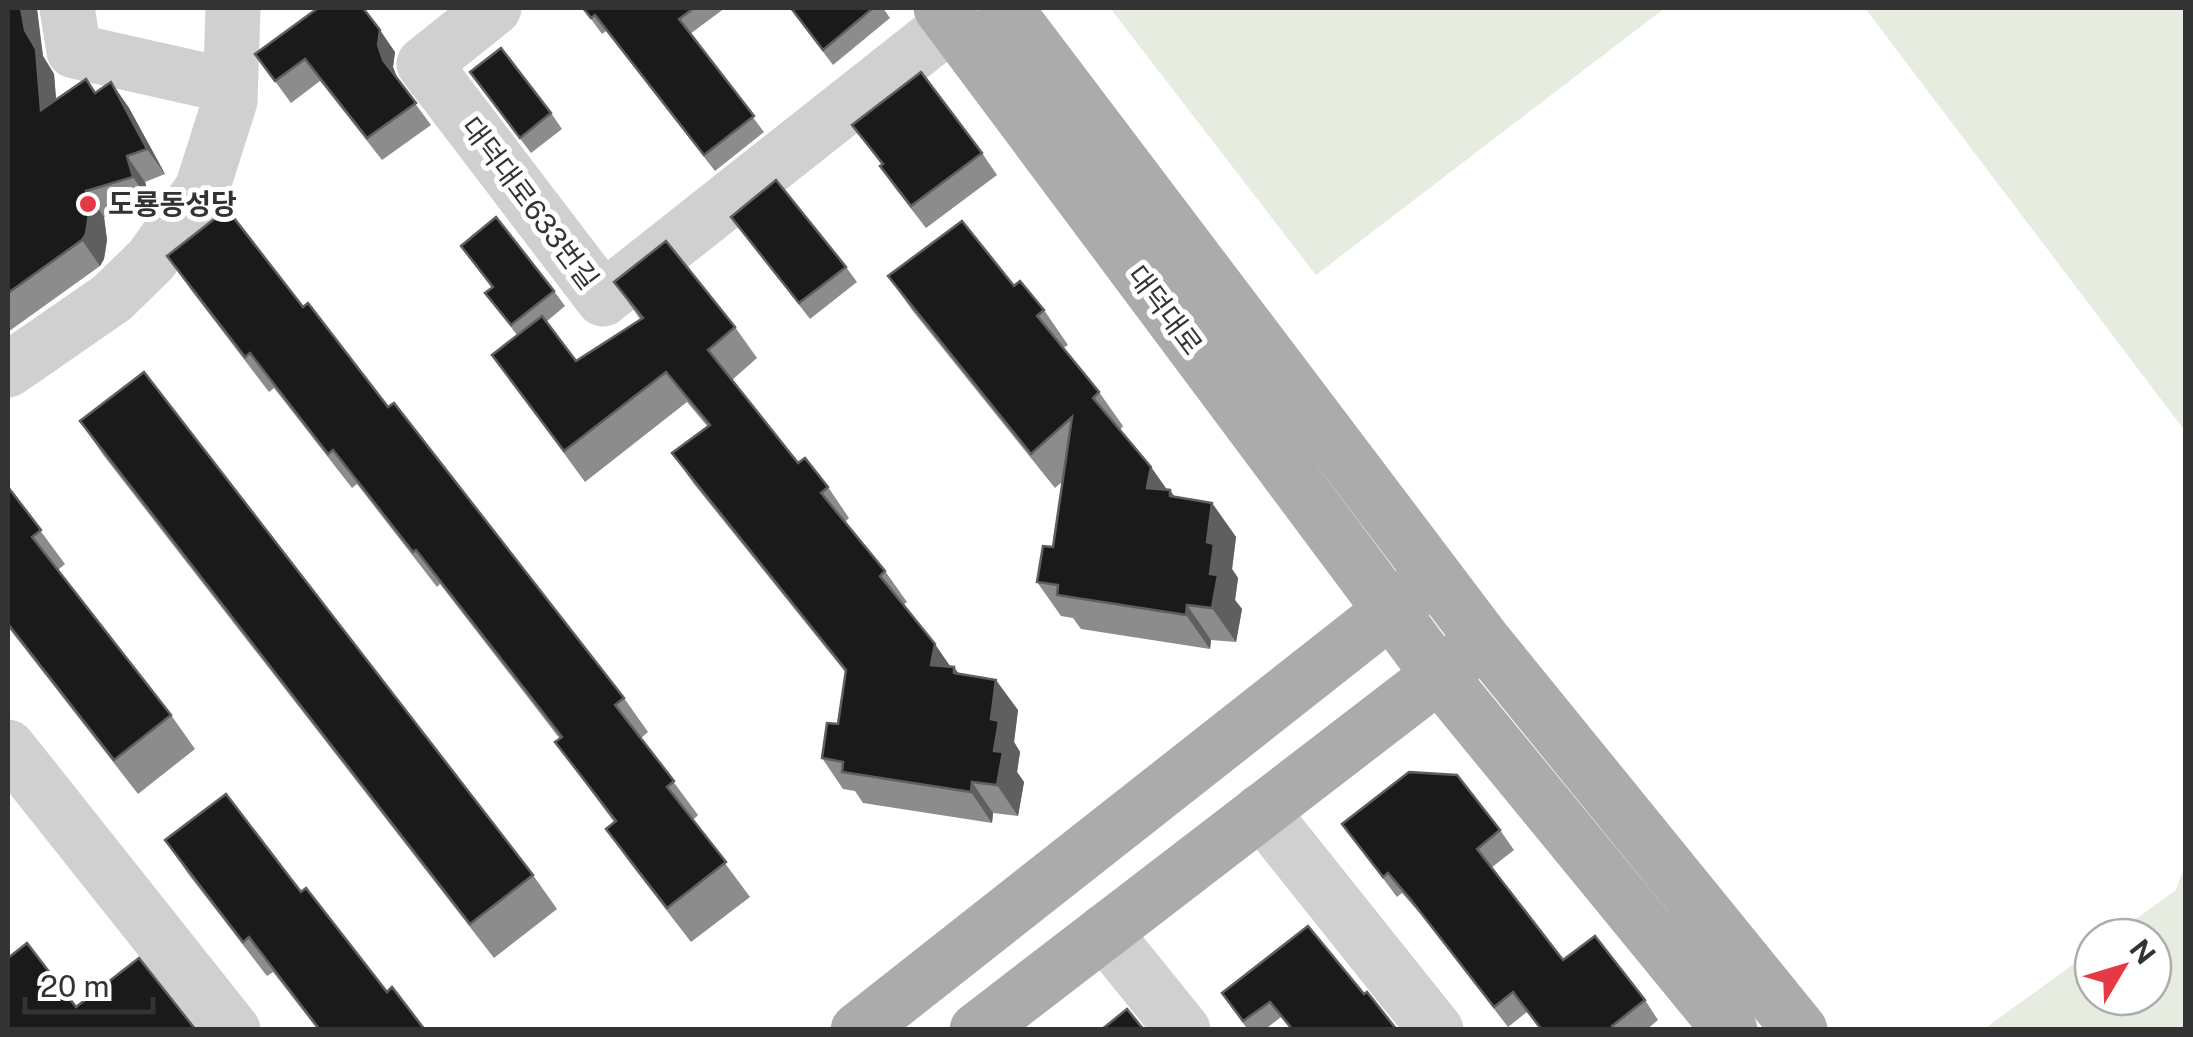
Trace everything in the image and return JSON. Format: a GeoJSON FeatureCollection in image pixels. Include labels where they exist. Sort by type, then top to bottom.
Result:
{"type":"FeatureCollection","features":[{"type":"Feature","properties":{"kind":"main road","name":"대덕대로"},"geometry":{"type":"LineString","coordinates":[[1005,8],[1484,641],[1800,1030]]}},
{"type":"Feature","properties":{"kind":"main road","name":"대덕대로"},"geometry":{"type":"LineString","coordinates":[[947,15],[1438,675],[1730,1030]]}},
{"type":"Feature","properties":{"kind":"main road"},"geometry":{"type":"LineString","coordinates":[[858,1030],[1434,576]]}},
{"type":"Feature","properties":{"kind":"main road"},"geometry":{"type":"LineString","coordinates":[[977,1030],[1484,641]]}},
{"type":"Feature","properties":{"kind":"street"},"geometry":{"type":"LineString","coordinates":[[67,8],[74,52],[230,86]]}},
{"type":"Feature","properties":{"kind":"street"},"geometry":{"type":"LineString","coordinates":[[8,370],[112,298],[151,260],[202,189],[230,101],[233,8]]}},
{"type":"Feature","properties":{"kind":"street","name":"대덕대로633번길"},"geometry":{"type":"LineString","coordinates":[[494,8],[424,64],[602,299],[947,15]]}},
{"type":"Feature","properties":{"kind":"street"},"geometry":{"type":"LineString","coordinates":[[8,747],[233,1030]]}},
{"type":"Feature","properties":{"kind":"street"},"geometry":{"type":"LineString","coordinates":[[1261,812],[1436,1030]]}},
{"type":"Feature","properties":{"kind":"street"},"geometry":{"type":"LineString","coordinates":[[1104,932],[1183,1030]]}},
{"type":"Feature","properties":{"kind":"shaded area"},"geometry":{"type":"Polygon","coordinates":[[[1110,8],[1665,8],[1316,275],[1110,8]]]}},
{"type":"Feature","properties":{"kind":"shaded area"},"geometry":{"type":"Polygon","coordinates":[[[1865,8],[2185,8],[2185,431],[1865,8]]]}},
{"type":"Feature","properties":{"kind":"shaded area"},"geometry":{"type":"Polygon","coordinates":[[[2185,865],[2185,1029],[1984,1029],[2073,964],[2073,1017],[2173,1017],[2173,917],[2139,917],[2176,890],[2185,865]]]}},
{"type":"Feature","properties":{"kind":"building"},"geometry":{"type":"Polygon","coordinates":[[[8,8],[21,8],[25,30],[36,49],[41,110],[86,79],[95,93],[111,82],[147,149],[127,156],[133,177],[86,191],[89,214],[82,240],[8,293],[8,8]]]}},
{"type":"Feature","properties":{"kind":"building"},"geometry":{"type":"Polygon","coordinates":[[[318,8],[363,8],[380,30],[378,45],[383,60],[416,103],[367,138],[305,59],[275,81],[255,54],[318,8]]]}},
{"type":"Feature","properties":{"kind":"building"},"geometry":{"type":"Polygon","coordinates":[[[583,8],[694,8],[679,19],[754,116],[704,155],[595,15],[591,18],[583,8]]]}},
{"type":"Feature","properties":{"kind":"building"},"geometry":{"type":"Polygon","coordinates":[[[791,8],[873,8],[823,50],[791,8]]]}},
{"type":"Feature","properties":{"kind":"building"},"geometry":{"type":"Polygon","coordinates":[[[501,48],[551,113],[520,138],[470,72],[501,48]]]}},
{"type":"Feature","properties":{"kind":"building"},"geometry":{"type":"Polygon","coordinates":[[[921,72],[982,153],[911,206],[852,125],[921,72]]]}},
{"type":"Feature","properties":{"kind":"building"},"geometry":{"type":"Polygon","coordinates":[[[776,180],[846,267],[799,303],[731,217],[776,180]]]}},
{"type":"Feature","properties":{"kind":"building"},"geometry":{"type":"Polygon","coordinates":[[[227,209],[303,307],[308,303],[388,407],[394,403],[624,698],[615,705],[674,781],[667,787],[726,862],[667,908],[606,829],[616,821],[555,742],[562,737],[416,550],[413,552],[333,450],[328,454],[250,353],[245,357],[167,256],[227,209]]]}},
{"type":"Feature","properties":{"kind":"building"},"geometry":{"type":"Polygon","coordinates":[[[496,217],[554,291],[511,325],[485,293],[493,287],[461,246],[496,217]]]}},
{"type":"Feature","properties":{"kind":"building"},"geometry":{"type":"Polygon","coordinates":[[[962,221],[1014,286],[1020,281],[1044,310],[1037,316],[1099,392],[1093,398],[1151,467],[1147,488],[1170,490],[1170,496],[1212,503],[1207,542],[1214,544],[1210,574],[1218,575],[1212,608],[1187,605],[1186,615],[1057,595],[1058,585],[1037,582],[1043,546],[1053,547],[1072,417],[1031,454],[888,276],[962,221]]]}},
{"type":"Feature","properties":{"kind":"building"},"geometry":{"type":"Polygon","coordinates":[[[666,241],[735,327],[708,350],[798,463],[805,458],[828,487],[821,493],[885,571],[880,576],[935,644],[931,665],[954,667],[954,673],[996,680],[991,719],[999,721],[994,751],[1003,752],[997,785],[972,782],[971,792],[842,772],[843,762],[822,758],[827,723],[838,724],[846,670],[672,453],[710,425],[666,372],[564,451],[492,355],[542,316],[576,361],[643,318],[614,282],[666,241]]]}},
{"type":"Feature","properties":{"kind":"building"},"geometry":{"type":"Polygon","coordinates":[[[144,372],[533,875],[470,924],[80,421],[144,372]]]}},
{"type":"Feature","properties":{"kind":"building"},"geometry":{"type":"Polygon","coordinates":[[[8,487],[41,530],[32,537],[171,715],[114,760],[8,624],[8,487]]]}},
{"type":"Feature","properties":{"kind":"building"},"geometry":{"type":"Polygon","coordinates":[[[1409,772],[1457,775],[1500,830],[1477,849],[1563,960],[1595,936],[1645,1000],[1612,1026],[1615,1030],[1542,1030],[1513,992],[1494,1007],[1388,873],[1383,877],[1342,824],[1409,772]]]}},
{"type":"Feature","properties":{"kind":"building"},"geometry":{"type":"Polygon","coordinates":[[[226,794],[301,892],[306,888],[387,992],[392,987],[425,1030],[320,1030],[249,937],[243,942],[165,840],[226,794]]]}},
{"type":"Feature","properties":{"kind":"building"},"geometry":{"type":"Polygon","coordinates":[[[1308,926],[1397,1030],[1293,1030],[1270,1002],[1243,1021],[1222,993],[1308,926]]]}},
{"type":"Feature","properties":{"kind":"building"},"geometry":{"type":"Polygon","coordinates":[[[27,943],[76,1007],[139,958],[196,1030],[8,1030],[8,958],[27,943]]]}},
{"type":"Feature","properties":{"kind":"building"},"geometry":{"type":"Polygon","coordinates":[[[1127,1009],[1144,1030],[1101,1030],[1127,1009]]]}},
{"type":"Feature","properties":{"kind":"place","name":"도룡동성당"},"geometry":{"type":"Point","coordinates":[88,204]}}]}
